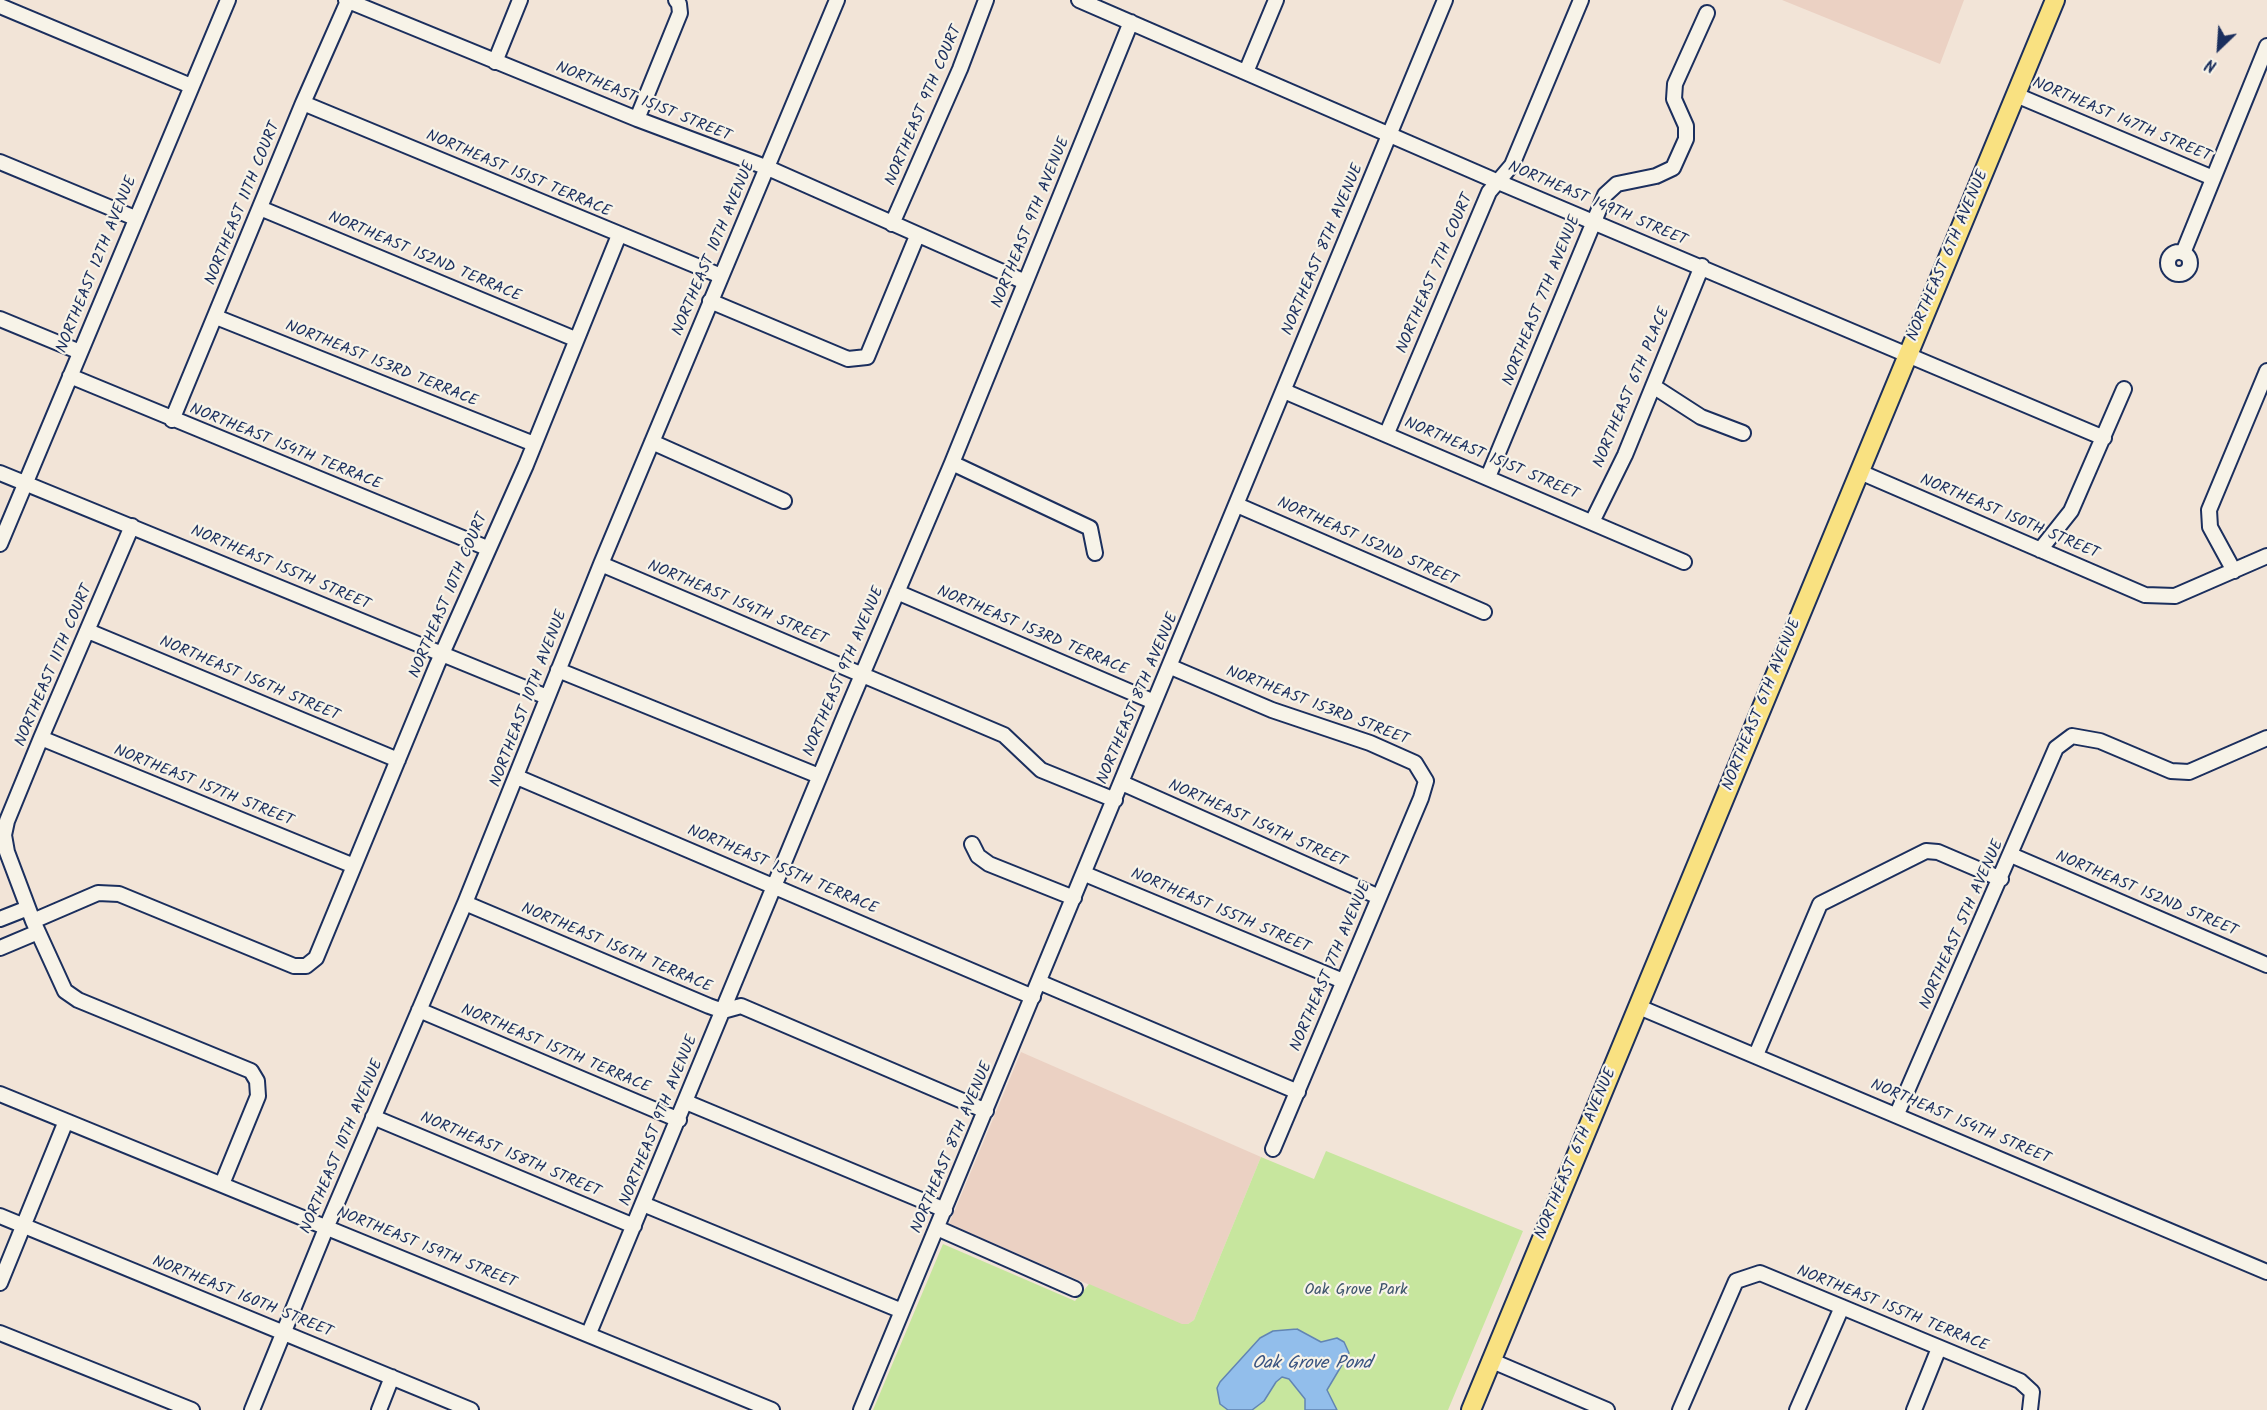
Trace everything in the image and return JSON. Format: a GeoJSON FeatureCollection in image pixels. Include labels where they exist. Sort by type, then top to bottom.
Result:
{"type":"FeatureCollection","features":[{"type":"Feature","properties":{"kind":"main road","name":"NORTHEAST 6TH AVENUE"},"geometry":{"type":"LineString","coordinates":[[1471,1410],[2055,0]]}},
{"type":"Feature","properties":{"kind":"street","name":"NORTHEAST 12TH AVENUE"},"geometry":{"type":"LineString","coordinates":[[0,544],[228,0]]}},
{"type":"Feature","properties":{"kind":"street","name":"NORTHEAST 151ST STREET"},"geometry":{"type":"LineString","coordinates":[[347,0],[379,7],[495,62],[768,168],[1025,282]]}},
{"type":"Feature","properties":{"kind":"street","name":"NORTHEAST 11TH COURT"},"geometry":{"type":"LineString","coordinates":[[172,420],[347,0]]}},
{"type":"Feature","properties":{"kind":"street"},"geometry":{"type":"LineString","coordinates":[[495,62],[520,0]]}},
{"type":"Feature","properties":{"kind":"street","name":"NORTHEAST 10TH AVENUE"},"geometry":{"type":"LineString","coordinates":[[252,1410],[327,1226],[465,903],[601,564],[837,0]]}},
{"type":"Feature","properties":{"kind":"street","name":"NORTHEAST 9TH COURT"},"geometry":{"type":"LineString","coordinates":[[892,224],[960,69],[986,0]]}},
{"type":"Feature","properties":{"kind":"street","name":"NORTHEAST 149TH STREET"},"geometry":{"type":"LineString","coordinates":[[1079,0],[1391,133],[1496,181],[1595,220],[2104,438]]}},
{"type":"Feature","properties":{"kind":"street"},"geometry":{"type":"LineString","coordinates":[[1246,72],[1276,0]]}},
{"type":"Feature","properties":{"kind":"street","name":"NORTHEAST 8TH AVENUE"},"geometry":{"type":"LineString","coordinates":[[861,1410],[1085,874],[1154,702],[1171,667],[1445,0]]}},
{"type":"Feature","properties":{"kind":"street","name":"NORTHEAST 7TH COURT"},"geometry":{"type":"LineString","coordinates":[[1387,434],[1488,192],[1512,165],[1581,0]]}},
{"type":"Feature","properties":{"kind":"street"},"geometry":{"type":"LineString","coordinates":[[637,119],[680,13],[677,2]]}},
{"type":"Feature","properties":{"kind":"street"},"geometry":{"type":"LineString","coordinates":[[0,6],[191,86]]}},
{"type":"Feature","properties":{"kind":"street","name":"NORTHEAST 7TH AVENUE"},"geometry":{"type":"LineString","coordinates":[[1488,477],[1605,195],[1617,184],[1656,176],[1673,168],[1686,139],[1686,126],[1674,99],[1675,84],[1707,13]]}},
{"type":"Feature","properties":{"kind":"street","name":"NORTHEAST 9TH AVENUE"},"geometry":{"type":"LineString","coordinates":[[589,1333],[776,886],[819,776],[952,464],[1131,22]]}},
{"type":"Feature","properties":{"kind":"street"},"geometry":{"type":"LineString","coordinates":[[2183,253],[2267,46]]}},
{"type":"Feature","properties":{"kind":"street","name":"NORTHEAST 147TH STREET"},"geometry":{"type":"LineString","coordinates":[[2016,94],[2213,178]]}},
{"type":"Feature","properties":{"kind":"street","name":"NORTHEAST 151ST TERRACE"},"geometry":{"type":"LineString","coordinates":[[303,103],[721,276]]}},
{"type":"Feature","properties":{"kind":"street"},"geometry":{"type":"LineString","coordinates":[[0,162],[135,218]]}},
{"type":"Feature","properties":{"kind":"street","name":"NORTHEAST 152ND TERRACE"},"geometry":{"type":"LineString","coordinates":[[260,208],[575,339]]}},
{"type":"Feature","properties":{"kind":"street","name":"NORTHEAST 10TH COURT"},"geometry":{"type":"LineString","coordinates":[[33,920],[98,893],[119,894],[294,966],[306,966],[316,958],[487,548],[534,444],[619,235]]}},
{"type":"Feature","properties":{"kind":"street"},"geometry":{"type":"LineString","coordinates":[[711,301],[848,359],[867,357],[917,236]]}},
{"type":"Feature","properties":{"kind":"street","name":"NORTHEAST 6TH PLACE"},"geometry":{"type":"LineString","coordinates":[[1592,522],[1625,455],[1702,266]]}},
{"type":"Feature","properties":{"kind":"street","name":"NORTHEAST 153RD TERRACE"},"geometry":{"type":"LineString","coordinates":[[216,317],[534,444]]}},
{"type":"Feature","properties":{"kind":"street"},"geometry":{"type":"LineString","coordinates":[[0,319],[80,352]]}},
{"type":"Feature","properties":{"kind":"street"},"geometry":{"type":"LineString","coordinates":[[2266,374],[2209,510],[2210,527],[2234,571],[2267,556]]}},
{"type":"Feature","properties":{"kind":"street","name":"NORTHEAST 154TH TERRACE"},"geometry":{"type":"LineString","coordinates":[[70,376],[487,548]]}},
{"type":"Feature","properties":{"kind":"street"},"geometry":{"type":"LineString","coordinates":[[1653,386],[1701,417],[1743,433]]}},
{"type":"Feature","properties":{"kind":"street"},"geometry":{"type":"LineString","coordinates":[[2040,550],[2071,511],[2124,389]]}},
{"type":"Feature","properties":{"kind":"street","name":"NORTHEAST 151ST STREET"},"geometry":{"type":"LineString","coordinates":[[1284,391],[1684,562]]}},
{"type":"Feature","properties":{"kind":"street"},"geometry":{"type":"LineString","coordinates":[[652,442],[784,501]]}},
{"type":"Feature","properties":{"kind":"street"},"geometry":{"type":"LineString","coordinates":[[952,464],[1090,528],[1095,553]]}},
{"type":"Feature","properties":{"kind":"street","name":"NORTHEAST 150TH STREET"},"geometry":{"type":"LineString","coordinates":[[1860,472],[2145,595],[2175,596],[2234,571]]}},
{"type":"Feature","properties":{"kind":"street","name":"NORTHEAST 155TH STREET"},"geometry":{"type":"LineString","coordinates":[[0,473],[547,697]]}},
{"type":"Feature","properties":{"kind":"street","name":"NORTHEAST 152ND STREET"},"geometry":{"type":"LineString","coordinates":[[1237,505],[1484,612]]}},
{"type":"Feature","properties":{"kind":"street","name":"NORTHEAST 11TH COURT"},"geometry":{"type":"LineString","coordinates":[[33,920],[7,852],[4,835],[7,821],[132,526]]}},
{"type":"Feature","properties":{"kind":"street","name":"NORTHEAST 154TH STREET"},"geometry":{"type":"LineString","coordinates":[[601,564],[1004,735],[1041,770],[1115,800]]}},
{"type":"Feature","properties":{"kind":"street","name":"NORTHEAST 153RD TERRACE"},"geometry":{"type":"LineString","coordinates":[[897,592],[1154,702]]}},
{"type":"Feature","properties":{"kind":"street","name":"NORTHEAST 156TH STREET"},"geometry":{"type":"LineString","coordinates":[[88,631],[398,760]]}},
{"type":"Feature","properties":{"kind":"street","name":"NORTHEAST 153RD STREET"},"geometry":{"type":"LineString","coordinates":[[1171,667],[1272,710],[1370,743],[1415,763],[1426,781],[1421,798]]}},
{"type":"Feature","properties":{"kind":"street"},"geometry":{"type":"LineString","coordinates":[[558,670],[819,776]]}},
{"type":"Feature","properties":{"kind":"street","name":"NORTHEAST 5TH AVENUE"},"geometry":{"type":"LineString","coordinates":[[1898,1114],[2056,748],[2072,736],[2100,741],[2171,771],[2189,772],[2267,738]]}},
{"type":"Feature","properties":{"kind":"street","name":"NORTHEAST 157TH STREET"},"geometry":{"type":"LineString","coordinates":[[41,738],[354,866]]}},
{"type":"Feature","properties":{"kind":"street","name":"NORTHEAST 155TH TERRACE"},"geometry":{"type":"LineString","coordinates":[[517,777],[1033,997]]}},
{"type":"Feature","properties":{"kind":"street","name":"NORTHEAST 154TH STREET"},"geometry":{"type":"LineString","coordinates":[[1122,783],[1379,897]]}},
{"type":"Feature","properties":{"kind":"street","name":"NORTHEAST 7TH AVENUE"},"geometry":{"type":"LineString","coordinates":[[1273,1149],[1421,798]]}},
{"type":"Feature","properties":{"kind":"street"},"geometry":{"type":"LineString","coordinates":[[972,844],[978,856],[989,864],[1074,898]]}},
{"type":"Feature","properties":{"kind":"street"},"geometry":{"type":"LineString","coordinates":[[1756,1055],[1820,904],[1926,851],[1938,852],[2001,879]]}},
{"type":"Feature","properties":{"kind":"street","name":"NORTHEAST 152ND STREET"},"geometry":{"type":"LineString","coordinates":[[2011,855],[2267,965]]}},
{"type":"Feature","properties":{"kind":"street","name":"NORTHEAST 155TH STREET"},"geometry":{"type":"LineString","coordinates":[[1085,874],[1343,981]]}},
{"type":"Feature","properties":{"kind":"street","name":"NORTHEAST 156TH TERRACE"},"geometry":{"type":"LineString","coordinates":[[465,903],[723,1011],[741,1006],[986,1111]]}},
{"type":"Feature","properties":{"kind":"street"},"geometry":{"type":"LineString","coordinates":[[0,919],[33,920]]}},
{"type":"Feature","properties":{"kind":"street"},"geometry":{"type":"LineString","coordinates":[[0,948],[33,920]]}},
{"type":"Feature","properties":{"kind":"street"},"geometry":{"type":"LineString","coordinates":[[33,920],[65,991],[78,1000],[251,1071],[257,1080],[258,1096],[222,1184]]}},
{"type":"Feature","properties":{"kind":"street"},"geometry":{"type":"LineString","coordinates":[[1039,982],[1298,1092]]}},
{"type":"Feature","properties":{"kind":"street","name":"NORTHEAST 154TH STREET"},"geometry":{"type":"LineString","coordinates":[[1639,1007],[1898,1114],[2267,1272]]}},
{"type":"Feature","properties":{"kind":"street","name":"NORTHEAST 157TH TERRACE"},"geometry":{"type":"LineString","coordinates":[[419,1010],[679,1120]]}},
{"type":"Feature","properties":{"kind":"street","name":"NORTHEAST 159TH STREET"},"geometry":{"type":"LineString","coordinates":[[0,1094],[589,1333],[772,1410]]}},
{"type":"Feature","properties":{"kind":"street"},"geometry":{"type":"LineString","coordinates":[[686,1102],[945,1210]]}},
{"type":"Feature","properties":{"kind":"street","name":"NORTHEAST 158TH STREET"},"geometry":{"type":"LineString","coordinates":[[374,1117],[634,1226]]}},
{"type":"Feature","properties":{"kind":"street"},"geometry":{"type":"LineString","coordinates":[[0,1283],[66,1121]]}},
{"type":"Feature","properties":{"kind":"street"},"geometry":{"type":"LineString","coordinates":[[643,1204],[902,1311]]}},
{"type":"Feature","properties":{"kind":"street","name":"NORTHEAST 160TH STREET"},"geometry":{"type":"LineString","coordinates":[[0,1216],[471,1410]]}},
{"type":"Feature","properties":{"kind":"street"},"geometry":{"type":"LineString","coordinates":[[937,1228],[1075,1289]]}},
{"type":"Feature","properties":{"kind":"street","name":"NORTHEAST 155TH TERRACE"},"geometry":{"type":"LineString","coordinates":[[1680,1410],[1736,1281],[1760,1273],[2020,1381],[2032,1392],[2030,1410]]}},
{"type":"Feature","properties":{"kind":"street"},"geometry":{"type":"LineString","coordinates":[[1797,1410],[1842,1307]]}},
{"type":"Feature","properties":{"kind":"street"},"geometry":{"type":"LineString","coordinates":[[0,1333],[192,1410]]}},
{"type":"Feature","properties":{"kind":"street"},"geometry":{"type":"LineString","coordinates":[[1914,1410],[1939,1348]]}},
{"type":"Feature","properties":{"kind":"street"},"geometry":{"type":"LineString","coordinates":[[1490,1360],[1607,1410]]}},
{"type":"Feature","properties":{"kind":"street"},"geometry":{"type":"LineString","coordinates":[[379,1410],[392,1377]]}},
{"type":"Feature","properties":{"kind":"shaded area"},"geometry":{"type":"Polygon","coordinates":[[[1782,0],[1964,0],[1940,64],[1782,0]]]}},
{"type":"Feature","properties":{"kind":"shaded area"},"geometry":{"type":"Polygon","coordinates":[[[1021,1052],[1261,1157],[1194,1320],[1188,1324],[1182,1325],[949,1224],[1021,1052]]]}},
{"type":"Feature","properties":{"kind":"green space","name":"Oak Grove Park"},"geometry":{"type":"Polygon","coordinates":[[[1326,1151],[1523,1231],[1448,1410],[873,1410],[943,1244],[1075,1301],[1089,1284],[1182,1324],[1188,1324],[1194,1320],[1261,1157],[1314,1179],[1326,1151]]]}},
{"type":"Feature","properties":{"kind":"water","name":"Oak Grove Pond"},"geometry":{"type":"Polygon","coordinates":[[[1297,1329],[1321,1342],[1337,1338],[1344,1342],[1349,1353],[1327,1390],[1337,1410],[1305,1410],[1305,1399],[1289,1379],[1282,1377],[1264,1401],[1252,1410],[1228,1410],[1220,1404],[1217,1388],[1220,1382],[1260,1338],[1273,1331],[1297,1329]]]}}]}
